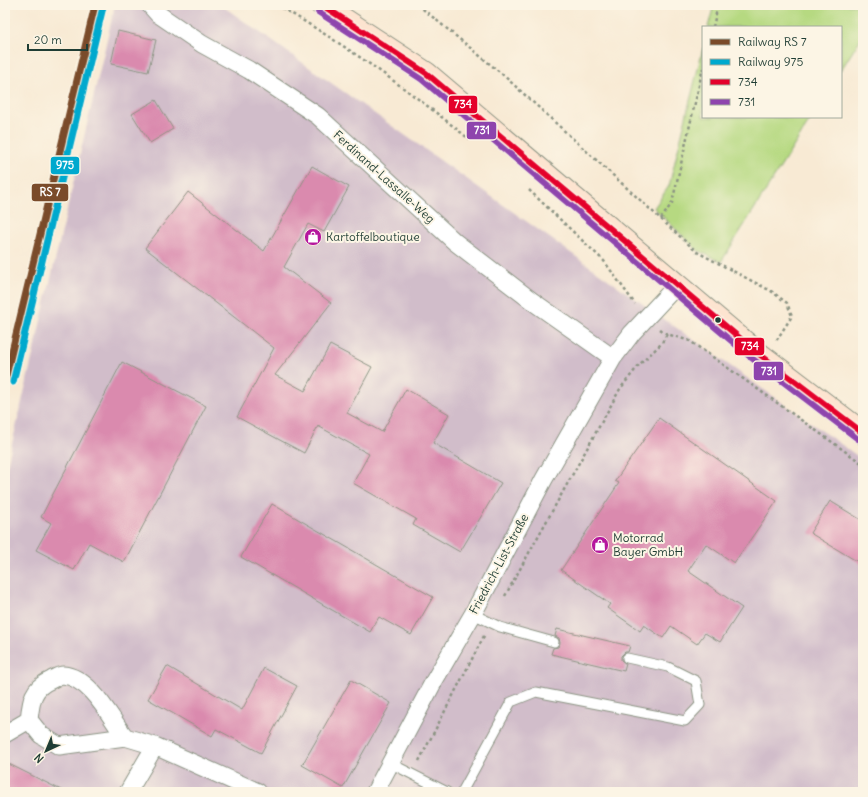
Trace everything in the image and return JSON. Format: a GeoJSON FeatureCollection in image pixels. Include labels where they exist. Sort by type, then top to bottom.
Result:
{"type":"FeatureCollection","features":[{"type":"Feature","properties":{"kind":"main road"},"geometry":{"type":"LineString","coordinates":[[322,5],[426,73],[764,358],[863,433]]}},
{"type":"Feature","properties":{"kind":"street","name":"Ferdinand-Lassalle-Weg"},"geometry":{"type":"LineString","coordinates":[[150,5],[158,14],[202,44],[249,70],[318,116],[455,242],[613,358]]}},
{"type":"Feature","properties":{"kind":"street","name":"Friedrich-List-Straße"},"geometry":{"type":"LineString","coordinates":[[375,792],[434,681],[473,614],[541,486],[613,358],[646,317],[677,285]]}},
{"type":"Feature","properties":{"kind":"street"},"geometry":{"type":"LineString","coordinates":[[125,736],[89,688],[76,679],[62,675],[42,683],[31,698],[29,720],[40,735],[59,746],[125,736],[156,746],[258,792]]}},
{"type":"Feature","properties":{"kind":"street"},"geometry":{"type":"LineString","coordinates":[[5,734],[29,720]]}},
{"type":"Feature","properties":{"kind":"street"},"geometry":{"type":"LineString","coordinates":[[128,792],[156,746]]}},
{"type":"Feature","properties":{"kind":"lane"},"geometry":{"type":"LineString","coordinates":[[473,614],[500,627],[554,642]]}},
{"type":"Feature","properties":{"kind":"lane"},"geometry":{"type":"LineString","coordinates":[[462,792],[511,702],[536,692],[685,720],[700,705],[696,681],[668,667],[627,658]]}},
{"type":"Feature","properties":{"kind":"lane"},"geometry":{"type":"LineString","coordinates":[[390,763],[446,792]]}},
{"type":"Feature","properties":{"kind":"path"},"geometry":{"type":"LineString","coordinates":[[277,5],[308,23],[420,99],[475,144]]}},
{"type":"Feature","properties":{"kind":"path"},"geometry":{"type":"LineString","coordinates":[[418,5],[502,74],[697,252],[771,291],[787,304],[792,316],[764,358]]}},
{"type":"Feature","properties":{"kind":"path"},"geometry":{"type":"LineString","coordinates":[[713,26],[718,5]]}},
{"type":"Feature","properties":{"kind":"path"},"geometry":{"type":"LineString","coordinates":[[661,219],[672,203],[702,72]]}},
{"type":"Feature","properties":{"kind":"path"},"geometry":{"type":"LineString","coordinates":[[528,188],[604,261],[646,317],[667,334],[690,341],[863,464]]}},
{"type":"Feature","properties":{"kind":"path"},"geometry":{"type":"LineString","coordinates":[[403,792],[491,623],[620,389],[639,365],[661,344],[667,334]]}},
{"type":"Feature","properties":{"kind":"shaded area"},"geometry":{"type":"Polygon","coordinates":[[[115,5],[221,5],[863,460],[863,792],[5,792],[5,474],[115,5]]]}},
{"type":"Feature","properties":{"kind":"green space"},"geometry":{"type":"Polygon","coordinates":[[[714,5],[863,5],[863,35],[842,68],[842,26],[708,26],[714,5]]]}},
{"type":"Feature","properties":{"kind":"green space"},"geometry":{"type":"Polygon","coordinates":[[[702,52],[702,118],[811,118],[721,262],[697,250],[654,208],[669,186],[702,52]]]}},
{"type":"Feature","properties":{"kind":"building"},"geometry":{"type":"Polygon","coordinates":[[[118,31],[156,40],[148,72],[111,64],[118,31]]]}},
{"type":"Feature","properties":{"kind":"building"},"geometry":{"type":"Polygon","coordinates":[[[156,100],[173,129],[150,143],[132,114],[156,100]]]}},
{"type":"Feature","properties":{"kind":"building"},"geometry":{"type":"Polygon","coordinates":[[[312,166],[349,187],[324,232],[308,224],[284,267],[331,303],[275,375],[305,391],[330,345],[372,367],[347,413],[382,432],[406,389],[449,414],[433,443],[501,483],[460,552],[413,525],[416,519],[353,483],[369,454],[318,426],[304,453],[237,417],[274,348],[145,248],[188,192],[264,251],[312,166]]]}},
{"type":"Feature","properties":{"kind":"building"},"geometry":{"type":"Polygon","coordinates":[[[122,362],[206,406],[124,562],[89,543],[74,570],[36,550],[51,523],[41,517],[122,362]]]}},
{"type":"Feature","properties":{"kind":"building"},"geometry":{"type":"Polygon","coordinates":[[[659,418],[777,501],[734,563],[706,544],[688,571],[742,608],[720,642],[705,633],[697,644],[671,626],[663,638],[644,625],[640,631],[607,608],[610,604],[561,570],[619,483],[615,481],[659,418]]]}},
{"type":"Feature","properties":{"kind":"building"},"geometry":{"type":"Polygon","coordinates":[[[830,501],[863,521],[863,565],[810,533],[830,501]]]}},
{"type":"Feature","properties":{"kind":"building"},"geometry":{"type":"Polygon","coordinates":[[[272,504],[433,597],[411,635],[379,617],[370,632],[241,557],[272,504]]]}},
{"type":"Feature","properties":{"kind":"building"},"geometry":{"type":"Polygon","coordinates":[[[557,629],[630,646],[628,652],[625,652],[621,656],[621,660],[626,664],[624,671],[551,654],[553,648],[558,647],[560,643],[559,638],[555,636],[557,629]]]}},
{"type":"Feature","properties":{"kind":"building"},"geometry":{"type":"Polygon","coordinates":[[[167,666],[242,710],[264,668],[297,686],[261,753],[216,729],[212,736],[148,699],[167,666]]]}},
{"type":"Feature","properties":{"kind":"building"},"geometry":{"type":"Polygon","coordinates":[[[351,680],[391,703],[343,788],[302,765],[351,680]]]}},
{"type":"Feature","properties":{"kind":"building"},"geometry":{"type":"Polygon","coordinates":[[[5,762],[65,792],[5,792],[5,762]]]}},
{"type":"Feature","properties":{"kind":"transit line"},"geometry":{"type":"LineString","coordinates":[[5,380],[95,5]]}},
{"type":"Feature","properties":{"kind":"transit line","name":"734"},"geometry":{"type":"LineString","coordinates":[[322,5],[426,73],[754,350],[863,433]]}},
{"type":"Feature","properties":{"kind":"transit line","name":"731"},"geometry":{"type":"LineString","coordinates":[[318,12],[421,79],[749,356],[858,439]]}},
{"type":"Feature","properties":{"kind":"rail line","name":"975"},"geometry":{"type":"LineString","coordinates":[[13,382],[103,7]]}},
{"type":"Feature","properties":{"kind":"place","name":"Kartoffelboutique"},"geometry":{"type":"Point","coordinates":[313,237]}},
{"type":"Feature","properties":{"kind":"place","name":"Motorrad Bayer GmbH"},"geometry":{"type":"Point","coordinates":[600,545]}}]}
